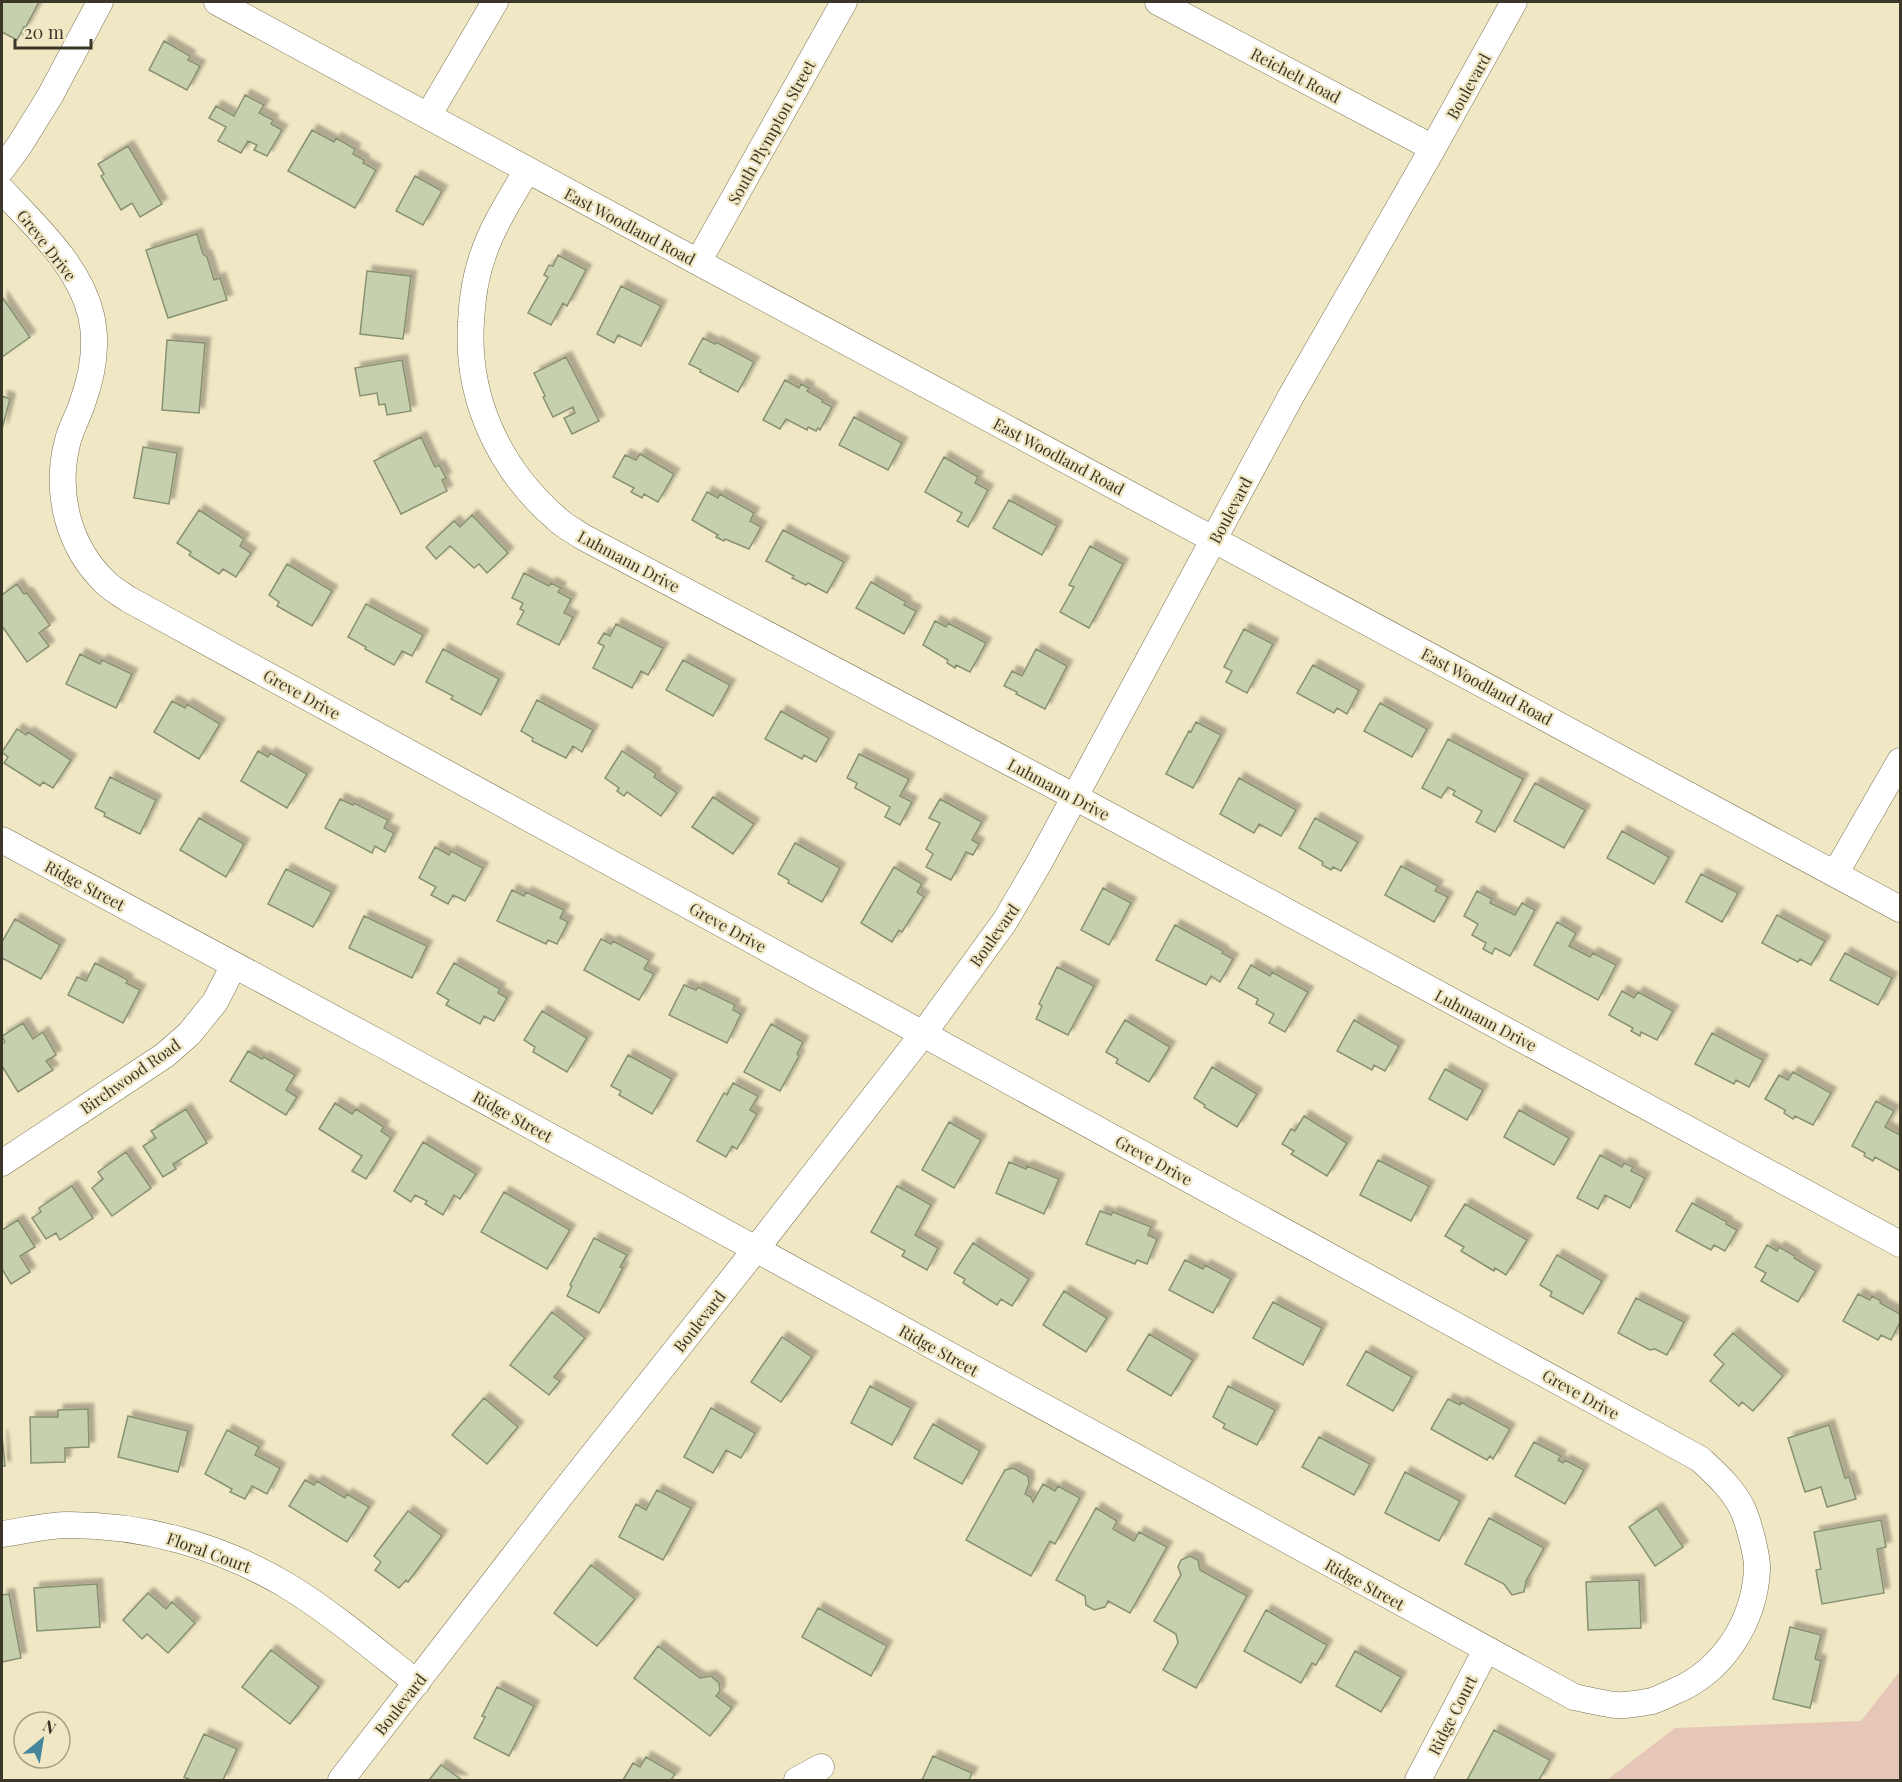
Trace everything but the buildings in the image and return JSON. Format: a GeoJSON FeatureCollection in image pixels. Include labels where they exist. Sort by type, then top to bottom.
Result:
{"type":"FeatureCollection","features":[{"type":"Feature","properties":{"kind":"street"},"geometry":{"type":"LineString","coordinates":[[2,169],[50,96],[100,2]]}},
{"type":"Feature","properties":{"kind":"street","name":"East Woodland Road"},"geometry":{"type":"LineString","coordinates":[[217,2],[1900,909]]}},
{"type":"Feature","properties":{"kind":"street"},"geometry":{"type":"LineString","coordinates":[[428,116],[495,2]]}},
{"type":"Feature","properties":{"kind":"street","name":"South Plympton Street"},"geometry":{"type":"LineString","coordinates":[[698,262],[844,2]]}},
{"type":"Feature","properties":{"kind":"street","name":"Reichelt Road"},"geometry":{"type":"LineString","coordinates":[[1158,2],[1433,148]]}},
{"type":"Feature","properties":{"kind":"street","name":"Boulevard"},"geometry":{"type":"LineString","coordinates":[[341,1780],[923,1034],[1005,921],[1023,893],[1291,396],[1514,2]]}},
{"type":"Feature","properties":{"kind":"street","name":"Luhmann Drive"},"geometry":{"type":"LineString","coordinates":[[527,170],[498,220],[483,255],[474,288],[470,336],[473,377],[484,419],[492,438],[510,468],[557,519],[583,537],[1075,797],[1900,1244]]}},
{"type":"Feature","properties":{"kind":"street","name":"Greve Drive"},"geometry":{"type":"LineString","coordinates":[[2,190],[52,246],[73,274],[87,301],[92,318],[94,355],[92,371],[67,442],[62,479],[65,510],[74,537],[89,564],[106,584],[128,599],[1700,1459],[1730,1491]]}},
{"type":"Feature","properties":{"kind":"street"},"geometry":{"type":"LineString","coordinates":[[1835,874],[1900,761]]}},
{"type":"Feature","properties":{"kind":"street","name":"Ridge Street"},"geometry":{"type":"LineString","coordinates":[[2,840],[756,1249],[1574,1697],[1617,1705],[1654,1700],[1702,1677],[1732,1645],[1743,1624],[1752,1597],[1757,1568],[1752,1539],[1742,1507],[1730,1491]]}},
{"type":"Feature","properties":{"kind":"street","name":"Birchwood Road"},"geometry":{"type":"LineString","coordinates":[[2,1163],[165,1055],[189,1034],[215,1002],[234,965]]}},
{"type":"Feature","properties":{"kind":"street","name":"Floral Court"},"geometry":{"type":"LineString","coordinates":[[2,1534],[68,1525],[115,1527],[167,1536],[234,1558],[286,1585],[339,1622],[417,1683]]}},
{"type":"Feature","properties":{"kind":"street","name":"Ridge Court"},"geometry":{"type":"LineString","coordinates":[[1418,1780],[1486,1650]]}},
{"type":"Feature","properties":{"kind":"street"},"geometry":{"type":"LineString","coordinates":[[797,1780],[820,1767]]}},
{"type":"Feature","properties":{"kind":"shaded area"},"geometry":{"type":"Polygon","coordinates":[[[1900,1671],[1900,1780],[1607,1780],[1675,1728],[1861,1721],[1900,1671]]]}}]}
